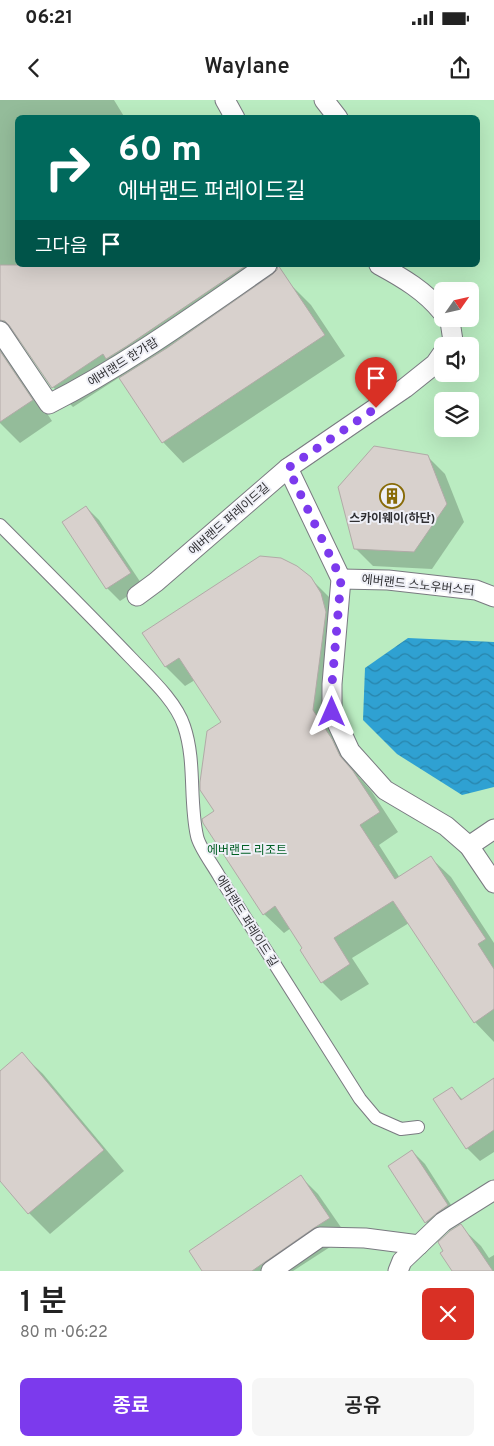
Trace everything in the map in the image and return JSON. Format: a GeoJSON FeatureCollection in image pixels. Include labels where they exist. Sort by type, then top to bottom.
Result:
{"type":"FeatureCollection","features":[{"type":"Feature","properties":{"kind":"street"},"geometry":{"type":"LineString","coordinates":[[225,100],[233,115]]}},
{"type":"Feature","properties":{"kind":"street"},"geometry":{"type":"LineString","coordinates":[[324,100],[336,115]]}},
{"type":"Feature","properties":{"kind":"street","name":"에버랜드 한가람"},"geometry":{"type":"LineString","coordinates":[[0,330],[49,404],[86,385],[151,345],[264,267]]}},
{"type":"Feature","properties":{"kind":"street"},"geometry":{"type":"LineString","coordinates":[[383,267],[405,279],[434,302]]}},
{"type":"Feature","properties":{"kind":"street","name":"에버랜드 퍼레이드길"},"geometry":{"type":"LineString","coordinates":[[137,596],[156,582],[288,468],[406,388],[434,365]]}},
{"type":"Feature","properties":{"kind":"street"},"geometry":{"type":"LineString","coordinates":[[288,468],[341,579],[332,684],[332,712],[350,751],[385,790],[446,826],[469,846],[494,883]]}},
{"type":"Feature","properties":{"kind":"street","name":"에버랜드 스노우버스터"},"geometry":{"type":"LineString","coordinates":[[341,579],[388,580],[476,590],[494,597]]}},
{"type":"Feature","properties":{"kind":"street"},"geometry":{"type":"LineString","coordinates":[[469,846],[494,829]]}},
{"type":"Feature","properties":{"kind":"street"},"geometry":{"type":"LineString","coordinates":[[398,1271],[402,1262],[443,1222],[494,1190]]}},
{"type":"Feature","properties":{"kind":"street"},"geometry":{"type":"LineString","coordinates":[[271,1271],[320,1237],[365,1238],[419,1245]]}},
{"type":"Feature","properties":{"kind":"lane","name":"에버랜드 퍼레이드 길"},"geometry":{"type":"LineString","coordinates":[[0,525],[101,626],[175,708],[184,725],[189,742],[197,838],[218,876],[360,1099],[376,1118],[384,1122],[401,1130],[418,1127]]}},
{"type":"Feature","properties":{"kind":"green space","name":"에버랜드 리조트"},"geometry":{"type":"Polygon","coordinates":[[[0,100],[494,100],[494,1271],[0,1271],[0,100]]]}},
{"type":"Feature","properties":{"kind":"water"},"geometry":{"type":"Polygon","coordinates":[[[408,638],[494,642],[494,787],[462,795],[397,754],[363,720],[365,668],[408,638]]]}},
{"type":"Feature","properties":{"kind":"building"},"geometry":{"type":"Polygon","coordinates":[[[0,265],[15,265],[15,267],[244,267],[127,346],[106,359],[103,354],[52,388],[9,325],[5,321],[0,320],[0,265]]]}},
{"type":"Feature","properties":{"kind":"building"},"geometry":{"type":"Polygon","coordinates":[[[279,267],[325,335],[162,443],[119,378],[167,348],[279,267]]]}},
{"type":"Feature","properties":{"kind":"building"},"geometry":{"type":"Polygon","coordinates":[[[0,351],[33,400],[0,422],[0,351]]]}},
{"type":"Feature","properties":{"kind":"building","name":"스카이웨이(하단)"},"geometry":{"type":"Polygon","coordinates":[[[374,446],[428,455],[447,504],[414,552],[354,549],[338,487],[374,446]]]}},
{"type":"Feature","properties":{"kind":"building"},"geometry":{"type":"Polygon","coordinates":[[[86,506],[131,573],[106,589],[62,522],[86,506]]]}},
{"type":"Feature","properties":{"kind":"building"},"geometry":{"type":"Polygon","coordinates":[[[260,556],[281,558],[297,566],[311,577],[321,593],[326,612],[313,710],[332,739],[340,756],[353,771],[380,812],[360,825],[395,879],[431,856],[486,939],[478,944],[494,969],[494,1009],[474,1023],[393,901],[334,938],[350,964],[321,983],[300,950],[302,948],[275,906],[263,915],[203,823],[202,819],[214,811],[200,790],[207,731],[221,722],[179,658],[165,667],[142,633],[260,556]]]}},
{"type":"Feature","properties":{"kind":"building"},"geometry":{"type":"Polygon","coordinates":[[[22,1052],[104,1150],[28,1214],[0,1181],[0,1071],[22,1052]]]}},
{"type":"Feature","properties":{"kind":"building"},"geometry":{"type":"Polygon","coordinates":[[[494,1078],[494,1130],[466,1149],[433,1099],[452,1087],[461,1100],[494,1078]]]}},
{"type":"Feature","properties":{"kind":"building"},"geometry":{"type":"Polygon","coordinates":[[[412,1150],[448,1205],[425,1223],[388,1166],[412,1150]]]}},
{"type":"Feature","properties":{"kind":"building"},"geometry":{"type":"Polygon","coordinates":[[[301,1175],[330,1218],[252,1271],[202,1271],[189,1251],[301,1175]]]}},
{"type":"Feature","properties":{"kind":"building"},"geometry":{"type":"Polygon","coordinates":[[[461,1224],[493,1271],[452,1271],[440,1253],[443,1251],[438,1242],[461,1224]]]}},
{"type":"Feature","properties":{"kind":"place","name":"스카이웨이(하단)"},"geometry":{"type":"Point","coordinates":[392,496]}},
{"type":"Feature","properties":{"kind":"route"},"geometry":{"type":"LineString","coordinates":[[332,712],[332,684],[341,579],[288,468],[376,408]]}}]}
